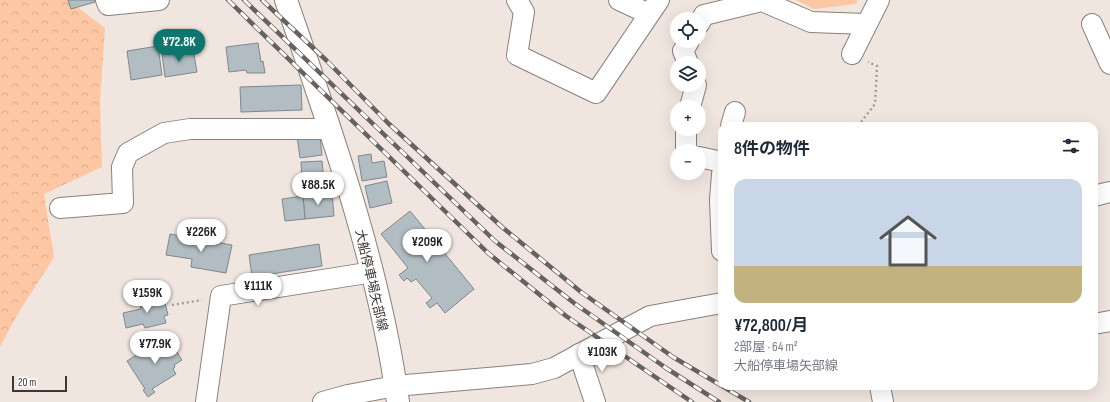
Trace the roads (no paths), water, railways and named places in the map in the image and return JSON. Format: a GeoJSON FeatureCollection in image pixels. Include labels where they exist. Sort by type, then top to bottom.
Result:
{"type":"FeatureCollection","features":[{"type":"Feature","properties":{"kind":"main road","name":"大船停車場矢部線"},"geometry":{"type":"LineString","coordinates":[[286,0],[330,129],[373,272],[396,394]]}},
{"type":"Feature","properties":{"kind":"street"},"geometry":{"type":"LineString","coordinates":[[106,0],[108,5],[159,0]]}},
{"type":"Feature","properties":{"kind":"street"},"geometry":{"type":"LineString","coordinates":[[517,0],[524,12],[517,55],[596,93],[654,7],[619,0]]}},
{"type":"Feature","properties":{"kind":"street"},"geometry":{"type":"LineString","coordinates":[[852,54],[879,0]]}},
{"type":"Feature","properties":{"kind":"street"},"geometry":{"type":"LineString","coordinates":[[706,15],[762,1],[811,22],[866,24]]}},
{"type":"Feature","properties":{"kind":"street"},"geometry":{"type":"LineString","coordinates":[[1092,24],[1110,64]]}},
{"type":"Feature","properties":{"kind":"street"},"geometry":{"type":"LineString","coordinates":[[60,208],[123,203],[122,167],[128,153],[164,133],[190,129],[330,129]]}},
{"type":"Feature","properties":{"kind":"street"},"geometry":{"type":"LineString","coordinates":[[706,159],[718,161]]}},
{"type":"Feature","properties":{"kind":"street"},"geometry":{"type":"LineString","coordinates":[[1098,195],[1110,192]]}},
{"type":"Feature","properties":{"kind":"street"},"geometry":{"type":"LineString","coordinates":[[206,402],[221,296],[373,272]]}},
{"type":"Feature","properties":{"kind":"street"},"geometry":{"type":"LineString","coordinates":[[323,402],[348,395],[396,394],[532,374],[554,368],[650,316],[718,304]]}},
{"type":"Feature","properties":{"kind":"street"},"geometry":{"type":"LineString","coordinates":[[1098,323],[1110,321]]}},
{"type":"Feature","properties":{"kind":"street"},"geometry":{"type":"LineString","coordinates":[[579,354],[595,402]]}},
{"type":"Feature","properties":{"kind":"street"},"geometry":{"type":"LineString","coordinates":[[881,390],[883,402]]}},
{"type":"Feature","properties":{"kind":"railway"},"geometry":{"type":"LineString","coordinates":[[228,0],[488,253],[566,316],[692,402]]}},
{"type":"Feature","properties":{"kind":"railway"},"geometry":{"type":"LineString","coordinates":[[244,0],[495,241],[574,303],[666,368],[719,402]]}},
{"type":"Feature","properties":{"kind":"railway"},"geometry":{"type":"LineString","coordinates":[[262,0],[326,60],[388,123],[502,227],[581,292],[673,357],[718,384]]}},
{"type":"Feature","properties":{"kind":"railway"},"geometry":{"type":"LineString","coordinates":[[729,390],[749,402]]}}]}
